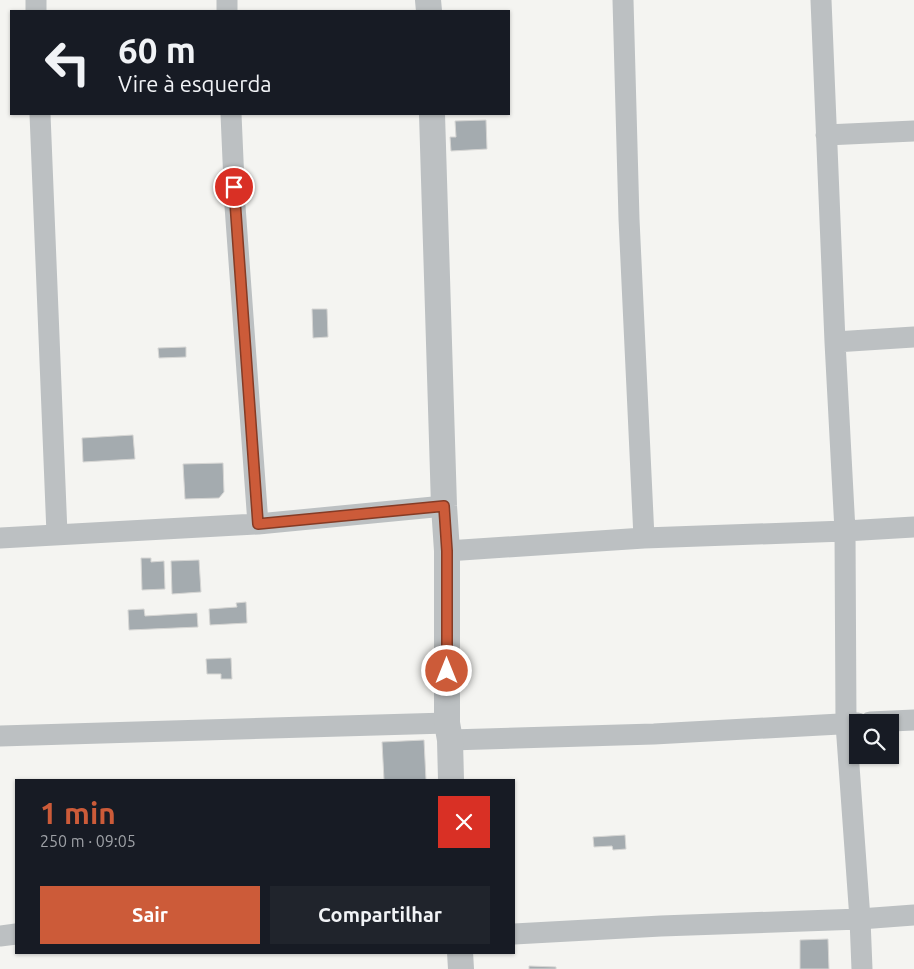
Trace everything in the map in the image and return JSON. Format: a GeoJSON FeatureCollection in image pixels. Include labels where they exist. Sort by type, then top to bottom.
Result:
{"type":"FeatureCollection","features":[{"type":"Feature","properties":{"kind":"street"},"geometry":{"type":"LineString","coordinates":[[623,0],[629,229],[644,538]]}},
{"type":"Feature","properties":{"kind":"street"},"geometry":{"type":"LineString","coordinates":[[821,0],[852,714]]}},
{"type":"Feature","properties":{"kind":"street"},"geometry":{"type":"LineString","coordinates":[[40,115],[57,534]]}},
{"type":"Feature","properties":{"kind":"street"},"geometry":{"type":"LineString","coordinates":[[231,115],[236,216],[258,524]]}},
{"type":"Feature","properties":{"kind":"street"},"geometry":{"type":"LineString","coordinates":[[432,115],[447,551],[448,732],[451,779]]}},
{"type":"Feature","properties":{"kind":"street"},"geometry":{"type":"LineString","coordinates":[[826,135],[914,131]]}},
{"type":"Feature","properties":{"kind":"street"},"geometry":{"type":"LineString","coordinates":[[835,342],[914,338]]}},
{"type":"Feature","properties":{"kind":"street"},"geometry":{"type":"LineString","coordinates":[[0,538],[258,524],[444,506]]}},
{"type":"Feature","properties":{"kind":"street"},"geometry":{"type":"LineString","coordinates":[[447,551],[644,538],[914,527]]}},
{"type":"Feature","properties":{"kind":"street"},"geometry":{"type":"LineString","coordinates":[[899,721],[914,720]]}},
{"type":"Feature","properties":{"kind":"street"},"geometry":{"type":"LineString","coordinates":[[0,736],[448,732],[664,733],[849,723]]}},
{"type":"Feature","properties":{"kind":"street"},"geometry":{"type":"LineString","coordinates":[[854,764],[862,969]]}},
{"type":"Feature","properties":{"kind":"street"},"geometry":{"type":"LineString","coordinates":[[515,934],[914,915]]}},
{"type":"Feature","properties":{"kind":"street"},"geometry":{"type":"LineString","coordinates":[[0,936],[15,934]]}},
{"type":"Feature","properties":{"kind":"street"},"geometry":{"type":"LineString","coordinates":[[460,954],[461,969]]}},
{"type":"Feature","properties":{"kind":"building"},"geometry":{"type":"Polygon","coordinates":[[[486,120],[487,149],[451,151],[450,137],[456,137],[455,121],[486,120]]]}},
{"type":"Feature","properties":{"kind":"building"},"geometry":{"type":"Polygon","coordinates":[[[312,309],[327,309],[328,337],[313,338],[312,309]]]}},
{"type":"Feature","properties":{"kind":"building"},"geometry":{"type":"Polygon","coordinates":[[[186,347],[186,357],[159,358],[158,348],[186,347]]]}},
{"type":"Feature","properties":{"kind":"building"},"geometry":{"type":"Polygon","coordinates":[[[133,435],[135,459],[83,462],[82,438],[133,435]]]}},
{"type":"Feature","properties":{"kind":"building"},"geometry":{"type":"Polygon","coordinates":[[[223,463],[224,492],[219,498],[185,499],[183,464],[223,463]]]}},
{"type":"Feature","properties":{"kind":"building"},"geometry":{"type":"Polygon","coordinates":[[[141,558],[151,558],[151,562],[164,561],[165,589],[142,590],[141,558]]]}},
{"type":"Feature","properties":{"kind":"building"},"geometry":{"type":"Polygon","coordinates":[[[199,560],[201,592],[172,594],[171,561],[199,560]]]}},
{"type":"Feature","properties":{"kind":"building"},"geometry":{"type":"Polygon","coordinates":[[[246,602],[247,623],[210,625],[209,609],[237,607],[236,603],[246,602]]]}},
{"type":"Feature","properties":{"kind":"building"},"geometry":{"type":"Polygon","coordinates":[[[144,609],[145,616],[197,613],[198,627],[129,630],[128,610],[144,609]]]}},
{"type":"Feature","properties":{"kind":"building"},"geometry":{"type":"Polygon","coordinates":[[[231,658],[232,679],[221,679],[221,674],[207,674],[206,659],[231,658]]]}},
{"type":"Feature","properties":{"kind":"building"},"geometry":{"type":"Polygon","coordinates":[[[424,740],[426,779],[384,779],[382,742],[424,740]]]}},
{"type":"Feature","properties":{"kind":"building"},"geometry":{"type":"Polygon","coordinates":[[[625,835],[626,849],[613,850],[612,846],[594,847],[593,837],[625,835]]]}},
{"type":"Feature","properties":{"kind":"building"},"geometry":{"type":"Polygon","coordinates":[[[828,939],[829,969],[800,969],[800,940],[828,939]]]}},
{"type":"Feature","properties":{"kind":"building"},"geometry":{"type":"Polygon","coordinates":[[[529,966],[556,967],[556,969],[529,969],[529,966]]]}},
{"type":"Feature","properties":{"kind":"route"},"geometry":{"type":"LineString","coordinates":[[234,187],[258,524],[444,506],[447,551],[447,671]]}}]}
